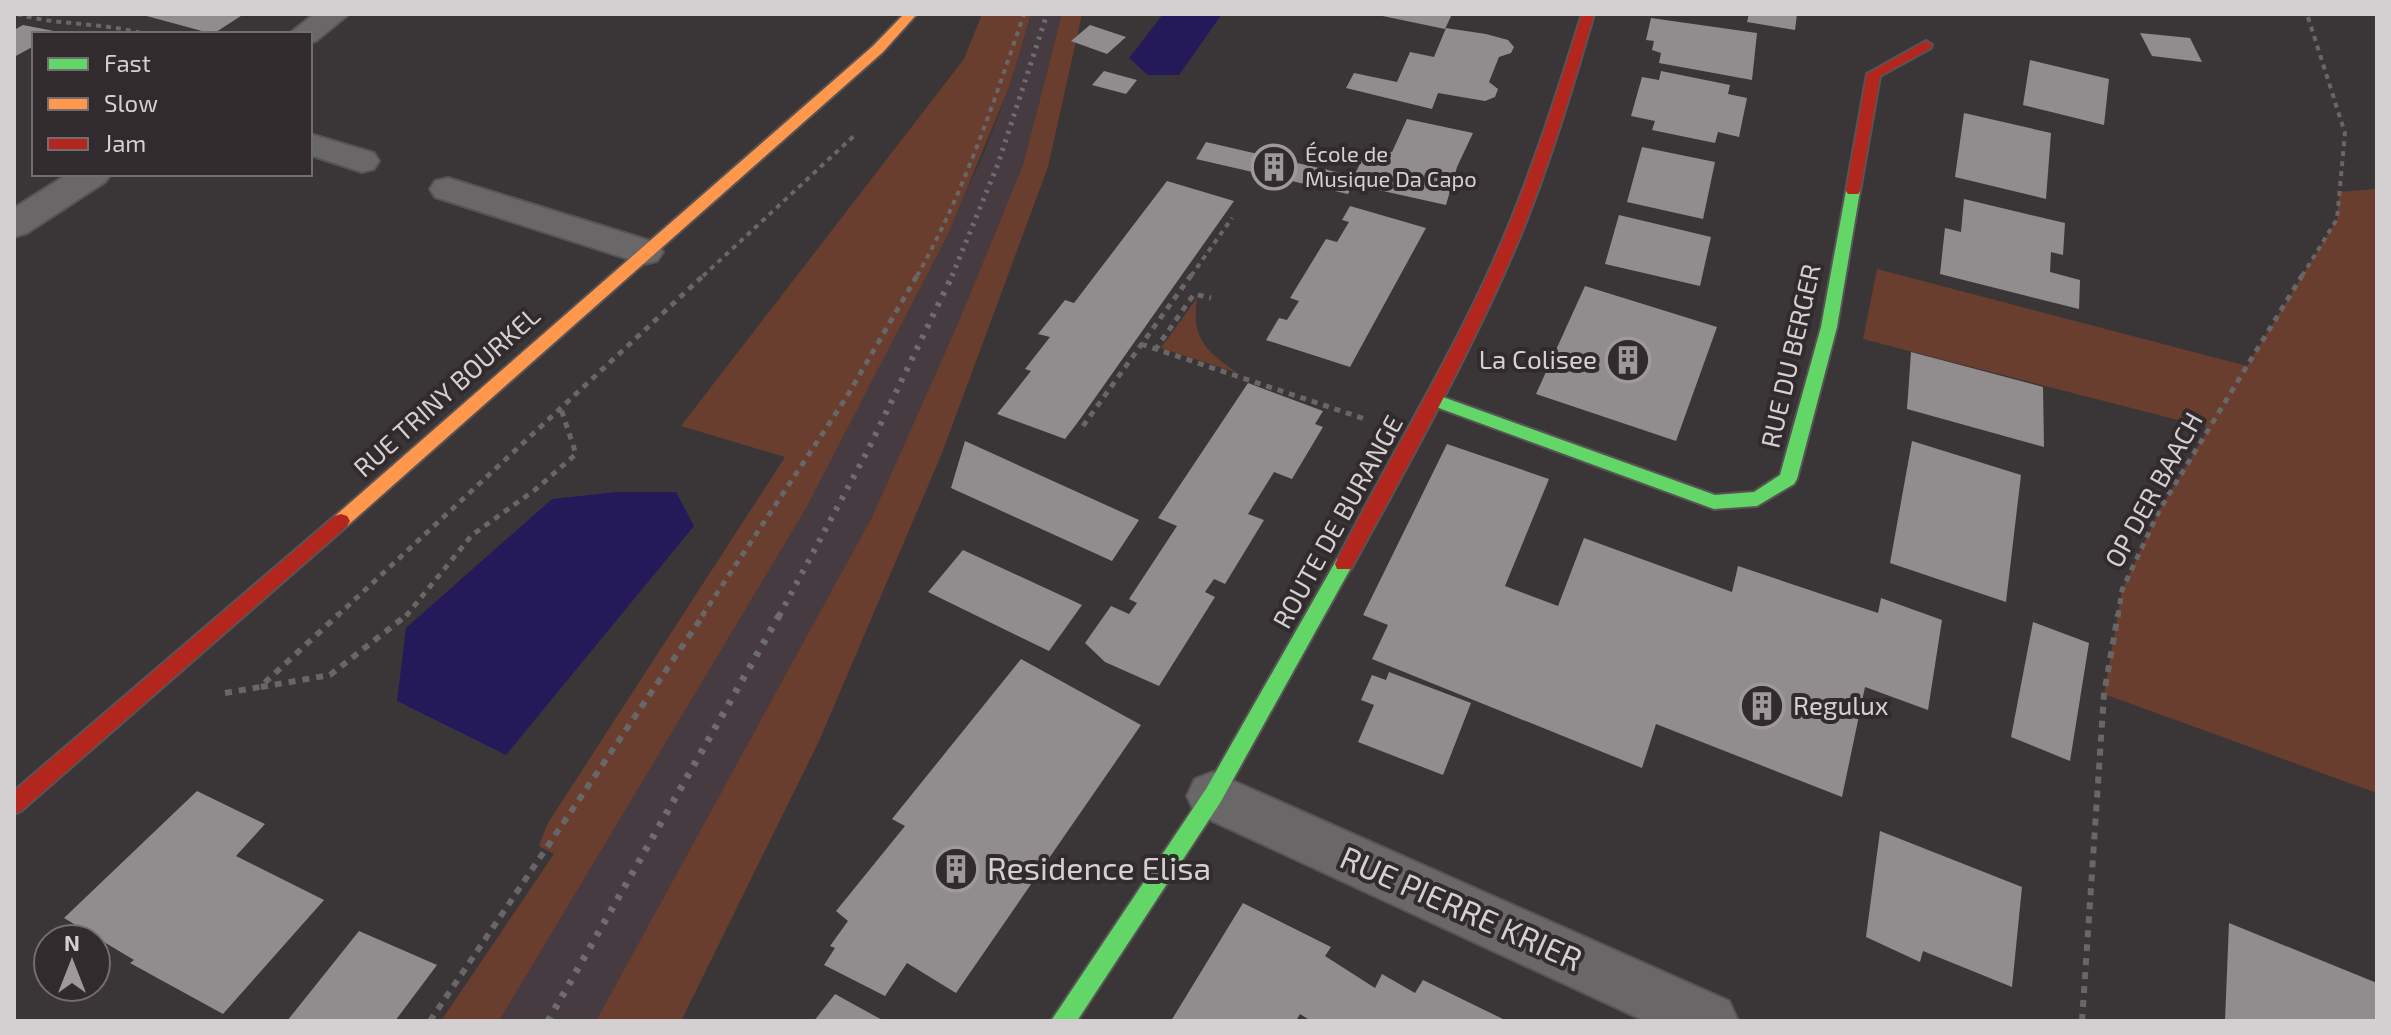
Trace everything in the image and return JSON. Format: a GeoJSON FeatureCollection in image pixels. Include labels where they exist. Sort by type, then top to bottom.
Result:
{"type":"FeatureCollection","features":[{"type":"Feature","properties":{"kind":"street"},"geometry":{"type":"LineString","coordinates":[[308,32],[334,14]]}},
{"type":"Feature","properties":{"kind":"street","name":"RUE TRINY BOURKEL"},"geometry":{"type":"LineString","coordinates":[[14,804],[296,561],[878,49],[911,14]]}},
{"type":"Feature","properties":{"kind":"street","name":"ROUTE DE BURANGE"},"geometry":{"type":"LineString","coordinates":[[1063,1021],[1213,796],[1434,400],[1512,235],[1547,147],[1588,14]]}},
{"type":"Feature","properties":{"kind":"street","name":"RUE DU BERGER"},"geometry":{"type":"LineString","coordinates":[[1434,400],[1714,502],[1757,499],[1788,479],[1829,327],[1874,74],[1926,45]]}},
{"type":"Feature","properties":{"kind":"street"},"geometry":{"type":"LineString","coordinates":[[312,145],[362,161]]}},
{"type":"Feature","properties":{"kind":"street"},"geometry":{"type":"LineString","coordinates":[[14,225],[90,176]]}},
{"type":"Feature","properties":{"kind":"street"},"geometry":{"type":"LineString","coordinates":[[448,189],[644,252]]}},
{"type":"Feature","properties":{"kind":"street","name":"RUE PIERRE KRIER"},"geometry":{"type":"LineString","coordinates":[[1213,796],[1709,1021]]}},
{"type":"Feature","properties":{"kind":"path"},"geometry":{"type":"LineString","coordinates":[[17,14],[35,21],[92,23],[135,32]]}},
{"type":"Feature","properties":{"kind":"path"},"geometry":{"type":"LineString","coordinates":[[430,1021],[846,398],[942,232],[974,161],[1024,14]]}},
{"type":"Feature","properties":{"kind":"path","name":"OP DER BAACH"},"geometry":{"type":"LineString","coordinates":[[2082,1021],[2104,694],[2122,590],[2160,509],[2337,219],[2345,133],[2307,14]]}},
{"type":"Feature","properties":{"kind":"path"},"geometry":{"type":"LineString","coordinates":[[1083,426],[1232,218]]}},
{"type":"Feature","properties":{"kind":"path"},"geometry":{"type":"LineString","coordinates":[[1155,350],[1194,294],[1211,298]]}},
{"type":"Feature","properties":{"kind":"path"},"geometry":{"type":"LineString","coordinates":[[1141,344],[1316,402]]}},
{"type":"Feature","properties":{"kind":"path"},"geometry":{"type":"LineString","coordinates":[[260,687],[330,675],[402,621],[472,535],[536,489],[576,454],[561,409]]}},
{"type":"Feature","properties":{"kind":"shaded area"},"geometry":{"type":"Polygon","coordinates":[[[982,14],[1031,14],[1009,87],[948,234],[805,510],[499,1021],[441,1021],[554,854],[539,846],[548,823],[785,457],[681,426],[964,59],[982,14]]]}},
{"type":"Feature","properties":{"kind":"shaded area"},"geometry":{"type":"Polygon","coordinates":[[[1031,14],[1062,14],[1023,165],[959,321],[872,517],[596,1021],[499,1021],[805,510],[981,161],[1009,87],[1031,14]]]}},
{"type":"Feature","properties":{"kind":"shaded area"},"geometry":{"type":"Polygon","coordinates":[[[1062,14],[1082,14],[1048,167],[942,453],[819,741],[681,1021],[596,1021],[872,517],[959,321],[1023,165],[1062,14]]]}},
{"type":"Feature","properties":{"kind":"shaded area"},"geometry":{"type":"Polygon","coordinates":[[[1163,14],[1222,14],[1179,75],[1148,75],[1129,58],[1163,14]]]}},
{"type":"Feature","properties":{"kind":"shaded area"},"geometry":{"type":"Polygon","coordinates":[[[2377,189],[2377,793],[2104,694],[2122,590],[2160,509],[2209,428],[1863,339],[1877,269],[2247,366],[2337,219],[2339,192],[2377,189]]]}},
{"type":"Feature","properties":{"kind":"shaded area"},"geometry":{"type":"Polygon","coordinates":[[[1197,298],[1196,324],[1203,343],[1238,373],[1161,348],[1197,298]]]}},
{"type":"Feature","properties":{"kind":"shaded area"},"geometry":{"type":"Polygon","coordinates":[[[617,492],[676,492],[694,526],[506,755],[397,701],[406,628],[552,499],[617,492]]]}},
{"type":"Feature","properties":{"kind":"building"},"geometry":{"type":"Polygon","coordinates":[[[143,14],[244,14],[216,32],[206,32],[143,14]]]}},
{"type":"Feature","properties":{"kind":"building"},"geometry":{"type":"Polygon","coordinates":[[[1373,14],[1452,14],[1445,29],[1373,14]]]}},
{"type":"Feature","properties":{"kind":"building"},"geometry":{"type":"Polygon","coordinates":[[[1749,14],[1797,14],[1795,30],[1747,22],[1749,14]]]}},
{"type":"Feature","properties":{"kind":"building"},"geometry":{"type":"Polygon","coordinates":[[[1651,18],[1757,33],[1752,80],[1659,63],[1661,53],[1652,50],[1654,41],[1646,40],[1651,18]]]}},
{"type":"Feature","properties":{"kind":"building"},"geometry":{"type":"Polygon","coordinates":[[[23,25],[59,32],[32,32],[32,47],[14,57],[14,30],[23,25]]]}},
{"type":"Feature","properties":{"kind":"building"},"geometry":{"type":"Polygon","coordinates":[[[1090,25],[1126,37],[1107,54],[1071,41],[1090,25]]]}},
{"type":"Feature","properties":{"kind":"building"},"geometry":{"type":"Polygon","coordinates":[[[1446,28],[1508,40],[1514,47],[1511,53],[1499,57],[1489,82],[1498,89],[1495,97],[1485,101],[1438,93],[1432,109],[1346,88],[1354,73],[1397,82],[1410,52],[1434,57],[1446,28]]]}},
{"type":"Feature","properties":{"kind":"building"},"geometry":{"type":"Polygon","coordinates":[[[2140,33],[2190,38],[2202,62],[2152,56],[2140,33]]]}},
{"type":"Feature","properties":{"kind":"building"},"geometry":{"type":"Polygon","coordinates":[[[2030,60],[2109,79],[2104,125],[2023,105],[2030,60]]]}},
{"type":"Feature","properties":{"kind":"building"},"geometry":{"type":"Polygon","coordinates":[[[1104,71],[1137,80],[1126,94],[1092,85],[1104,71]]]}},
{"type":"Feature","properties":{"kind":"building"},"geometry":{"type":"Polygon","coordinates":[[[1661,71],[1730,85],[1728,94],[1747,98],[1739,137],[1718,132],[1715,143],[1652,130],[1655,121],[1631,116],[1642,77],[1659,80],[1661,71]]]}},
{"type":"Feature","properties":{"kind":"building"},"geometry":{"type":"Polygon","coordinates":[[[1964,113],[2051,133],[2046,199],[1955,177],[1964,113]]]}},
{"type":"Feature","properties":{"kind":"building"},"geometry":{"type":"Polygon","coordinates":[[[1407,119],[1473,133],[1457,167],[1446,205],[1374,189],[1377,182],[1356,177],[1348,194],[1196,159],[1206,142],[1354,176],[1368,147],[1392,152],[1407,119]]]}},
{"type":"Feature","properties":{"kind":"building"},"geometry":{"type":"Polygon","coordinates":[[[1642,147],[1715,162],[1703,219],[1627,202],[1642,147]]]}},
{"type":"Feature","properties":{"kind":"building"},"geometry":{"type":"Polygon","coordinates":[[[1167,181],[1234,201],[1078,422],[1065,439],[997,414],[1031,371],[1025,369],[1050,337],[1038,334],[1065,300],[1074,303],[1167,181]]]}},
{"type":"Feature","properties":{"kind":"building"},"geometry":{"type":"Polygon","coordinates":[[[1964,199],[2065,223],[2063,255],[2051,252],[2050,272],[2080,280],[2079,309],[1940,274],[1945,228],[1961,232],[1964,199]]]}},
{"type":"Feature","properties":{"kind":"building"},"geometry":{"type":"Polygon","coordinates":[[[1350,206],[1426,228],[1350,367],[1266,340],[1279,318],[1287,320],[1299,301],[1290,298],[1326,239],[1337,242],[1349,222],[1342,220],[1350,206]]]}},
{"type":"Feature","properties":{"kind":"building"},"geometry":{"type":"Polygon","coordinates":[[[1619,215],[1711,237],[1700,286],[1605,264],[1619,215]]]}},
{"type":"Feature","properties":{"kind":"building","name":"La Colisee"},"geometry":{"type":"Polygon","coordinates":[[[1585,286],[1717,327],[1676,441],[1536,394],[1585,286]]]}},
{"type":"Feature","properties":{"kind":"building"},"geometry":{"type":"Polygon","coordinates":[[[1911,352],[2043,387],[2044,447],[1907,409],[1911,352]]]}},
{"type":"Feature","properties":{"kind":"building"},"geometry":{"type":"Polygon","coordinates":[[[1248,383],[1323,411],[1315,424],[1323,427],[1292,479],[1274,472],[1248,514],[1264,520],[1225,584],[1214,579],[1205,592],[1215,597],[1159,686],[1105,662],[1085,643],[1111,606],[1129,614],[1137,603],[1129,599],[1177,526],[1158,518],[1248,383]]]}},
{"type":"Feature","properties":{"kind":"building"},"geometry":{"type":"Polygon","coordinates":[[[965,441],[1139,520],[1112,561],[951,488],[965,441]]]}},
{"type":"Feature","properties":{"kind":"building"},"geometry":{"type":"Polygon","coordinates":[[[1912,441],[2021,475],[2006,602],[1890,563],[1912,441]]]}},
{"type":"Feature","properties":{"kind":"building"},"geometry":{"type":"Polygon","coordinates":[[[1447,444],[1549,479],[1505,586],[1558,606],[1584,538],[1732,592],[1738,566],[1878,613],[1881,598],[1942,620],[1928,710],[1865,687],[1842,797],[1656,724],[1642,768],[1372,659],[1388,625],[1363,615],[1447,444]]]}},
{"type":"Feature","properties":{"kind":"building"},"geometry":{"type":"Polygon","coordinates":[[[963,550],[1082,605],[1049,651],[928,592],[963,550]]]}},
{"type":"Feature","properties":{"kind":"building"},"geometry":{"type":"Polygon","coordinates":[[[2033,622],[2089,643],[2070,761],[2011,737],[2033,622]]]}},
{"type":"Feature","properties":{"kind":"building","name":"Residence Elisa"},"geometry":{"type":"Polygon","coordinates":[[[1021,659],[1141,725],[956,993],[907,963],[885,996],[824,965],[835,948],[830,946],[848,921],[836,911],[905,826],[892,819],[1021,659]]]}},
{"type":"Feature","properties":{"kind":"building"},"geometry":{"type":"Polygon","coordinates":[[[1389,672],[1471,703],[1443,775],[1358,742],[1374,705],[1361,700],[1372,675],[1386,680],[1389,672]]]}},
{"type":"Feature","properties":{"kind":"building"},"geometry":{"type":"Polygon","coordinates":[[[197,791],[265,824],[236,856],[324,900],[223,1014],[130,963],[134,960],[112,947],[112,923],[72,923],[64,918],[197,791]]]}},
{"type":"Feature","properties":{"kind":"building"},"geometry":{"type":"Polygon","coordinates":[[[1880,831],[2022,887],[2012,987],[1923,951],[1920,962],[1866,937],[1880,831]]]}},
{"type":"Feature","properties":{"kind":"building"},"geometry":{"type":"Polygon","coordinates":[[[1243,903],[1331,947],[1325,956],[1375,988],[1382,974],[1415,993],[1423,980],[1507,1021],[1311,1021],[1300,1014],[1296,1021],[1171,1021],[1243,903]]]}},
{"type":"Feature","properties":{"kind":"building"},"geometry":{"type":"Polygon","coordinates":[[[2229,923],[2377,983],[2377,1021],[2225,1021],[2229,923]]]}},
{"type":"Feature","properties":{"kind":"building"},"geometry":{"type":"Polygon","coordinates":[[[359,931],[437,965],[395,1021],[287,1021],[359,931]]]}},
{"type":"Feature","properties":{"kind":"building"},"geometry":{"type":"Polygon","coordinates":[[[835,994],[884,1021],[814,1021],[835,994]]]}},
{"type":"Feature","properties":{"kind":"railway"},"geometry":{"type":"LineString","coordinates":[[952,276],[998,164],[1047,14]]}},
{"type":"Feature","properties":{"kind":"railway"},"geometry":{"type":"LineString","coordinates":[[779,616],[868,450],[953,274]]}},
{"type":"Feature","properties":{"kind":"railway"},"geometry":{"type":"LineString","coordinates":[[548,1021],[780,614]]}},
{"type":"Feature","properties":{"kind":"traffic: fast"},"geometry":{"type":"LineString","coordinates":[[1434,400],[1714,502],[1757,499],[1788,479],[1829,327],[1853,191]]}},
{"type":"Feature","properties":{"kind":"traffic: fast"},"geometry":{"type":"LineString","coordinates":[[1063,1021],[1213,796],[1344,564]]}},
{"type":"Feature","properties":{"kind":"traffic: slow"},"geometry":{"type":"LineString","coordinates":[[341,521],[878,49],[911,14]]}},
{"type":"Feature","properties":{"kind":"traffic: jam"},"geometry":{"type":"LineString","coordinates":[[1344,564],[1444,380],[1499,267],[1537,173],[1588,14]]}},
{"type":"Feature","properties":{"kind":"traffic: jam"},"geometry":{"type":"LineString","coordinates":[[1853,191],[1874,74],[1926,45]]}},
{"type":"Feature","properties":{"kind":"traffic: jam"},"geometry":{"type":"LineString","coordinates":[[14,804],[341,521]]}},
{"type":"Feature","properties":{"kind":"place","name":"École de Musique Da Capo"},"geometry":{"type":"Point","coordinates":[1274,167]}},
{"type":"Feature","properties":{"kind":"place","name":"La Colisee"},"geometry":{"type":"Point","coordinates":[1628,360]}},
{"type":"Feature","properties":{"kind":"place","name":"Regulux"},"geometry":{"type":"Point","coordinates":[1762,706]}},
{"type":"Feature","properties":{"kind":"place","name":"Residence Elisa"},"geometry":{"type":"Point","coordinates":[956,869]}}]}
